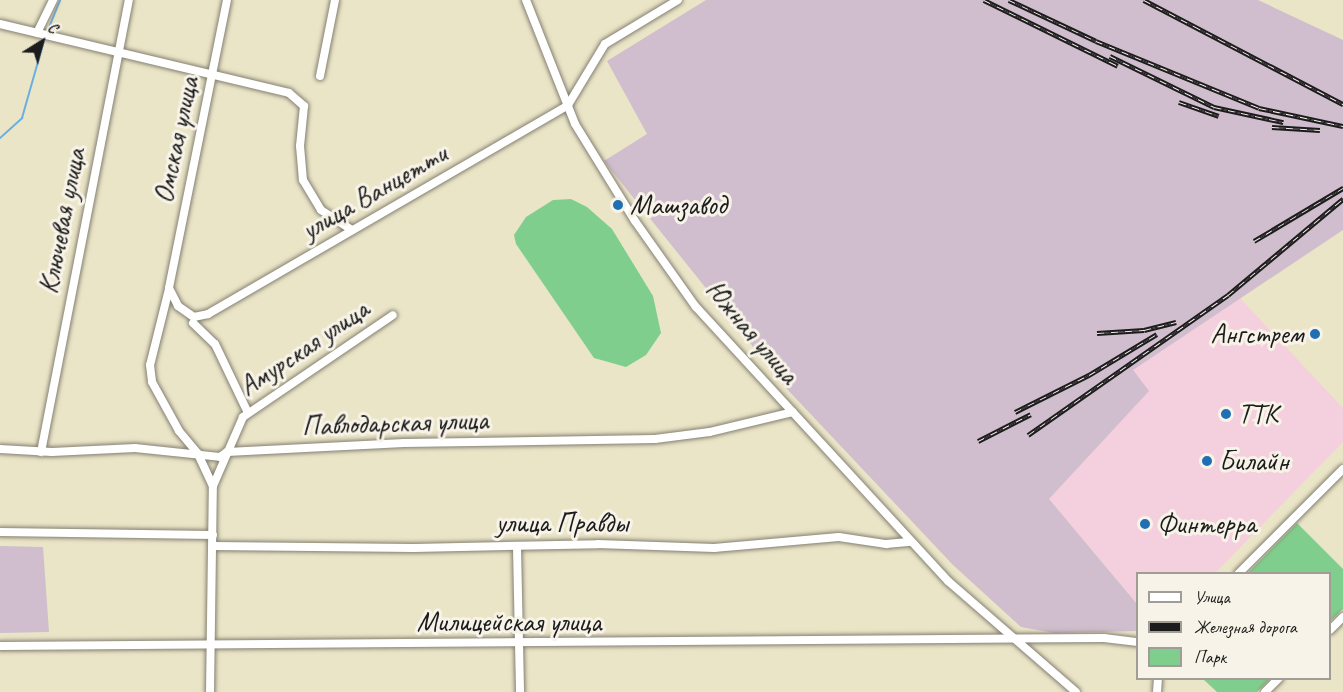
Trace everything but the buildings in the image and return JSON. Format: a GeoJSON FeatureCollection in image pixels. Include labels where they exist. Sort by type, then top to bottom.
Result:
{"type":"FeatureCollection","features":[{"type":"Feature","properties":{"kind":"street"},"geometry":{"type":"LineString","coordinates":[[37,33],[52,0]]}},
{"type":"Feature","properties":{"kind":"street","name":"Ключевая улица"},"geometry":{"type":"LineString","coordinates":[[42,452],[117,52],[129,0]]}},
{"type":"Feature","properties":{"kind":"street","name":"Омская улица"},"geometry":{"type":"LineString","coordinates":[[213,486],[198,454],[179,431],[152,382],[150,365],[169,288],[227,0]]}},
{"type":"Feature","properties":{"kind":"street"},"geometry":{"type":"LineString","coordinates":[[320,76],[335,0]]}},
{"type":"Feature","properties":{"kind":"street","name":"Южная улица"},"geometry":{"type":"LineString","coordinates":[[526,0],[576,124],[635,221],[696,307],[948,580],[1076,692]]}},
{"type":"Feature","properties":{"kind":"street"},"geometry":{"type":"LineString","coordinates":[[568,105],[605,44],[678,0]]}},
{"type":"Feature","properties":{"kind":"street"},"geometry":{"type":"LineString","coordinates":[[0,26],[290,93],[304,106],[300,146],[303,180],[321,210],[352,230]]}},
{"type":"Feature","properties":{"kind":"street","name":"улица Ванцетти"},"geometry":{"type":"LineString","coordinates":[[169,288],[178,306],[194,317],[201,315],[568,105]]}},
{"type":"Feature","properties":{"kind":"street","name":"Амурская улица"},"geometry":{"type":"LineString","coordinates":[[213,486],[227,452],[248,413],[393,315]]}},
{"type":"Feature","properties":{"kind":"street"},"geometry":{"type":"LineString","coordinates":[[193,323],[215,344],[248,413]]}},
{"type":"Feature","properties":{"kind":"street","name":"Павлодарская улица"},"geometry":{"type":"LineString","coordinates":[[0,449],[42,452],[135,448],[220,457],[227,452],[404,443],[655,439],[720,430],[793,412]]}},
{"type":"Feature","properties":{"kind":"street"},"geometry":{"type":"LineString","coordinates":[[1239,572],[1343,469]]}},
{"type":"Feature","properties":{"kind":"street"},"geometry":{"type":"LineString","coordinates":[[210,692],[213,486]]}},
{"type":"Feature","properties":{"kind":"street"},"geometry":{"type":"LineString","coordinates":[[0,532],[213,535]]}},
{"type":"Feature","properties":{"kind":"street","name":"улица Правды"},"geometry":{"type":"LineString","coordinates":[[213,546],[517,547],[608,544],[714,548],[839,537],[886,544],[911,542]]}},
{"type":"Feature","properties":{"kind":"street"},"geometry":{"type":"LineString","coordinates":[[517,547],[521,645],[520,692]]}},
{"type":"Feature","properties":{"kind":"street"},"geometry":{"type":"LineString","coordinates":[[1331,628],[1343,617]]}},
{"type":"Feature","properties":{"kind":"street","name":"Милицейская улица"},"geometry":{"type":"LineString","coordinates":[[0,646],[1018,642],[1104,638],[1136,642]]}},
{"type":"Feature","properties":{"kind":"street"},"geometry":{"type":"LineString","coordinates":[[1265,692],[1277,680]]}},
{"type":"Feature","properties":{"kind":"shaded area"},"geometry":{"type":"Polygon","coordinates":[[[706,0],[1258,0],[1343,40],[1343,230],[1133,370],[1149,391],[1049,499],[1136,603],[1136,631],[1054,633],[1021,627],[953,565],[786,388],[604,161],[647,134],[607,61],[706,0]]]}},
{"type":"Feature","properties":{"kind":"shaded area"},"geometry":{"type":"Polygon","coordinates":[[[1240,298],[1343,408],[1343,442],[1216,572],[1136,572],[1136,603],[1049,499],[1148,391],[1132,370],[1240,298]]]}},
{"type":"Feature","properties":{"kind":"shaded area"},"geometry":{"type":"Polygon","coordinates":[[[0,546],[43,547],[49,632],[0,633],[0,546]]]}},
{"type":"Feature","properties":{"kind":"green space"},"geometry":{"type":"Polygon","coordinates":[[[571,199],[587,207],[612,229],[653,296],[661,333],[646,355],[626,367],[594,358],[516,244],[514,235],[526,217],[553,200],[571,199]]]}},
{"type":"Feature","properties":{"kind":"green space"},"geometry":{"type":"Polygon","coordinates":[[[1297,523],[1343,569],[1343,609],[1331,620],[1331,572],[1249,572],[1297,523]]]}},
{"type":"Feature","properties":{"kind":"green space"},"geometry":{"type":"Polygon","coordinates":[[[1204,680],[1269,680],[1257,692],[1217,692],[1204,680]]]}},
{"type":"Feature","properties":{"kind":"waterway"},"geometry":{"type":"LineString","coordinates":[[48,30],[60,0]]}},
{"type":"Feature","properties":{"kind":"waterway"},"geometry":{"type":"LineString","coordinates":[[0,138],[22,118],[44,41]]}},
{"type":"Feature","properties":{"kind":"railway"},"geometry":{"type":"LineString","coordinates":[[984,0],[1118,66]]}},
{"type":"Feature","properties":{"kind":"railway"},"geometry":{"type":"LineString","coordinates":[[1009,0],[1096,41],[1259,108],[1343,126]]}},
{"type":"Feature","properties":{"kind":"railway"},"geometry":{"type":"LineString","coordinates":[[1144,0],[1343,104]]}},
{"type":"Feature","properties":{"kind":"railway"},"geometry":{"type":"LineString","coordinates":[[1110,56],[1214,107],[1283,122]]}},
{"type":"Feature","properties":{"kind":"railway"},"geometry":{"type":"LineString","coordinates":[[1179,102],[1219,116]]}},
{"type":"Feature","properties":{"kind":"railway"},"geometry":{"type":"LineString","coordinates":[[1272,127],[1320,130]]}},
{"type":"Feature","properties":{"kind":"railway"},"geometry":{"type":"LineString","coordinates":[[1254,241],[1343,188]]}},
{"type":"Feature","properties":{"kind":"railway"},"geometry":{"type":"LineString","coordinates":[[1028,435],[1228,295],[1343,199]]}},
{"type":"Feature","properties":{"kind":"railway"},"geometry":{"type":"LineString","coordinates":[[1097,333],[1144,330],[1176,322]]}},
{"type":"Feature","properties":{"kind":"railway"},"geometry":{"type":"LineString","coordinates":[[1015,412],[1089,375],[1157,334]]}},
{"type":"Feature","properties":{"kind":"railway"},"geometry":{"type":"LineString","coordinates":[[978,441],[1031,414]]}},
{"type":"Feature","properties":{"kind":"place","name":"Машзавод"},"geometry":{"type":"Point","coordinates":[618,205]}},
{"type":"Feature","properties":{"kind":"place","name":"Ангстрем"},"geometry":{"type":"Point","coordinates":[1315,334]}},
{"type":"Feature","properties":{"kind":"place","name":"ТТК"},"geometry":{"type":"Point","coordinates":[1226,414]}},
{"type":"Feature","properties":{"kind":"place","name":"Билайн"},"geometry":{"type":"Point","coordinates":[1207,461]}},
{"type":"Feature","properties":{"kind":"place","name":"Финтерра"},"geometry":{"type":"Point","coordinates":[1145,524]}}]}
